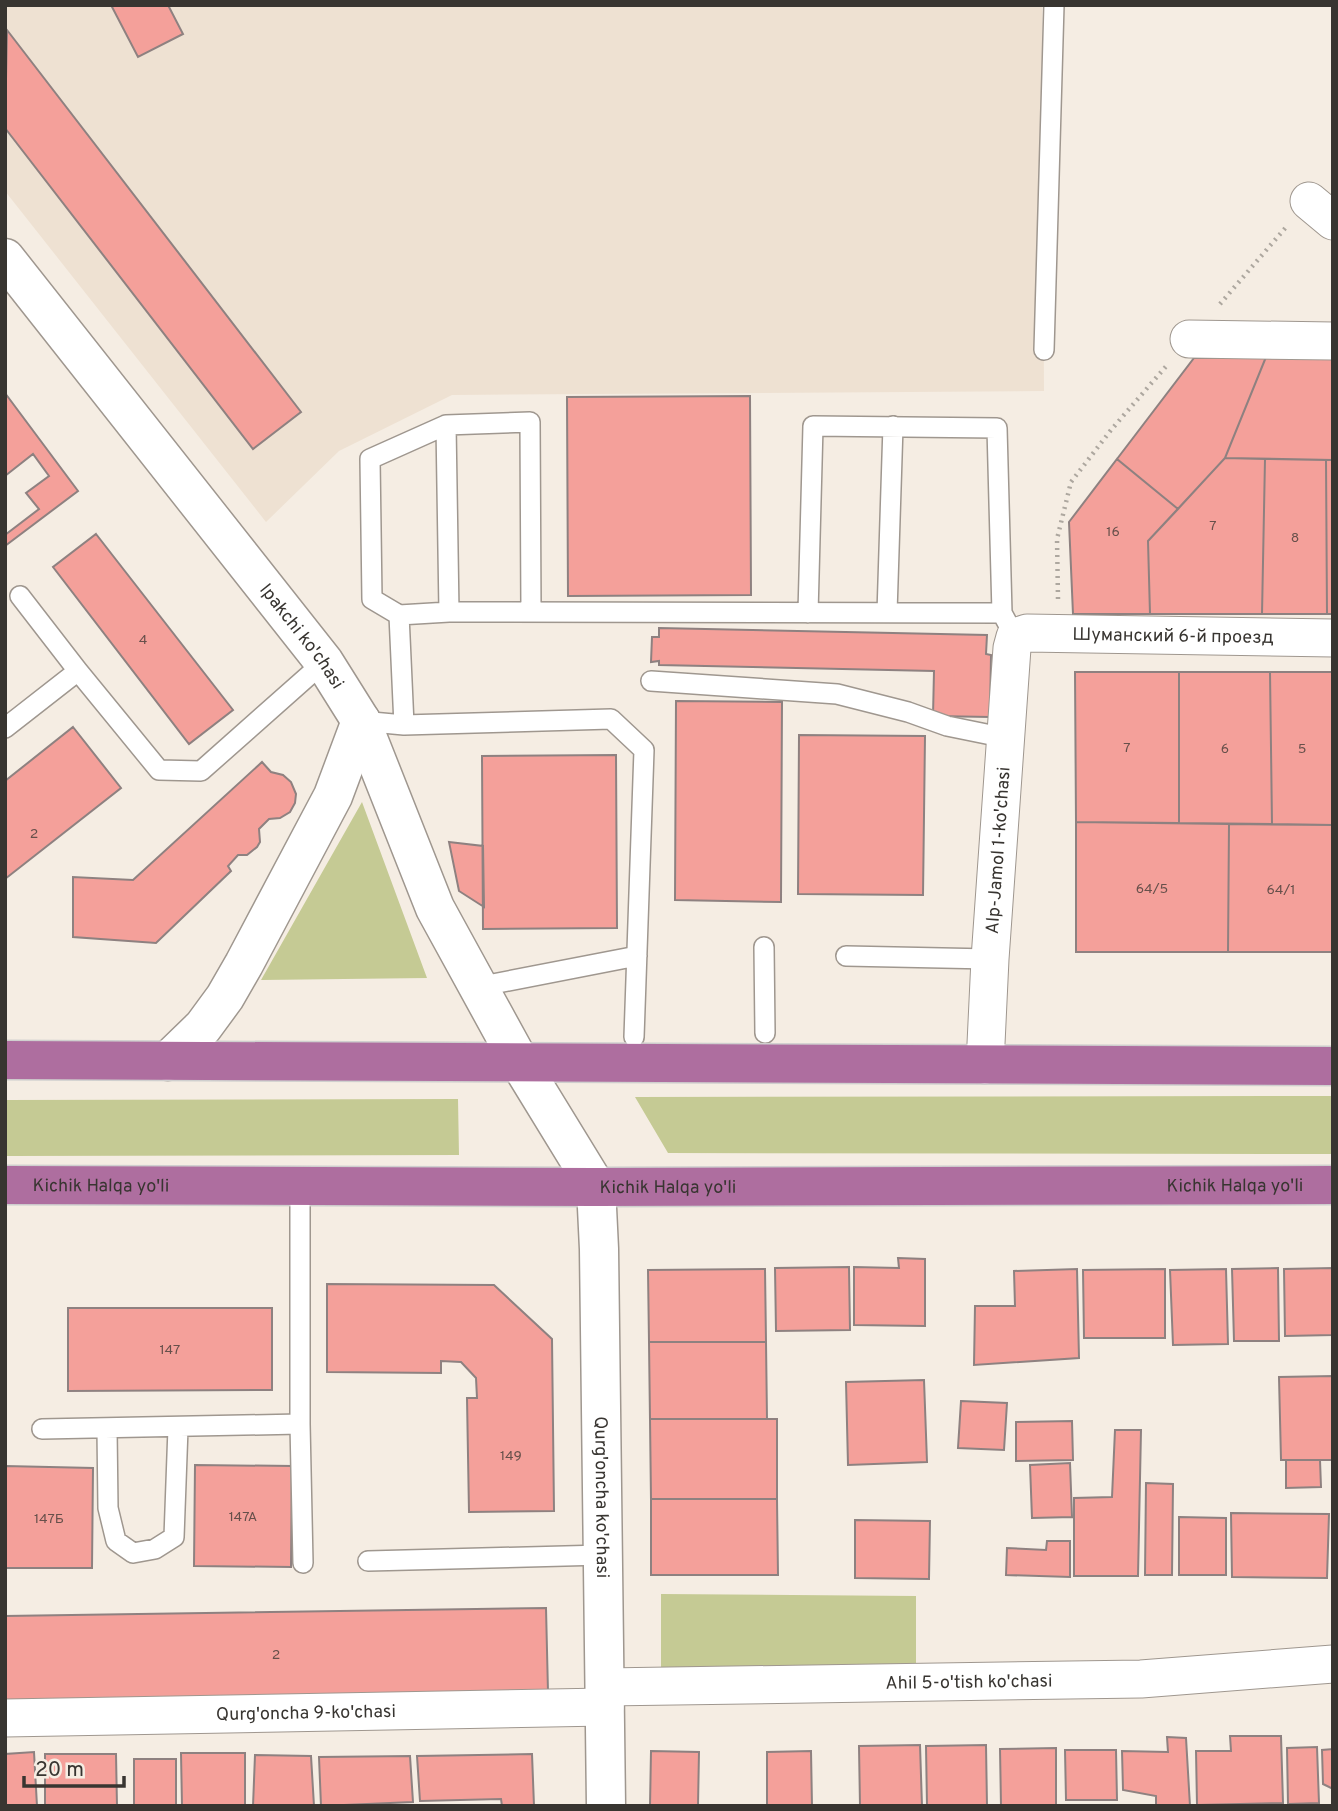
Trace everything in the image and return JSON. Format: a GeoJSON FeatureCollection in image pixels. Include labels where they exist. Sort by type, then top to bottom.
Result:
{"type":"FeatureCollection","features":[{"type":"Feature","properties":{"kind":"highway"},"geometry":{"type":"LineString","coordinates":[[5,1060],[1333,1066]]}},
{"type":"Feature","properties":{"kind":"highway","name":"Kichik Halqa yo'li"},"geometry":{"type":"LineString","coordinates":[[5,1185],[1333,1185]]}},
{"type":"Feature","properties":{"kind":"main road","name":"Ipakchi ko'chasi"},"geometry":{"type":"LineString","coordinates":[[5,258],[324,662],[361,721],[435,908],[520,1063],[596,1187]]}},
{"type":"Feature","properties":{"kind":"main road"},"geometry":{"type":"LineString","coordinates":[[168,1061],[203,1027],[244,964],[332,796],[361,721]]}},
{"type":"Feature","properties":{"kind":"main road","name":"Qurg'oncha ko'chasi"},"geometry":{"type":"LineString","coordinates":[[596,1187],[606,1806]]}},
{"type":"Feature","properties":{"kind":"street"},"geometry":{"type":"LineString","coordinates":[[1189,339],[1333,341]]}},
{"type":"Feature","properties":{"kind":"street","name":"Шуманский 6-й проезд"},"geometry":{"type":"LineString","coordinates":[[1009,625],[1027,633],[1333,638]]}},
{"type":"Feature","properties":{"kind":"street","name":"Alp-Jamol 1-ko'chasi"},"geometry":{"type":"LineString","coordinates":[[985,1065],[1012,648],[1009,625]]}},
{"type":"Feature","properties":{"kind":"street","name":"Ahil 5-o'tish ko'chasi"},"geometry":{"type":"LineString","coordinates":[[605,1697],[1141,1679],[1333,1664]]}},
{"type":"Feature","properties":{"kind":"street","name":"Qurg'oncha 9-ko'chasi"},"geometry":{"type":"LineString","coordinates":[[5,1718],[605,1697]]}},
{"type":"Feature","properties":{"kind":"lane"},"geometry":{"type":"LineString","coordinates":[[1044,350],[1054,5]]}},
{"type":"Feature","properties":{"kind":"lane"},"geometry":{"type":"LineString","coordinates":[[531,611],[530,422],[446,425],[370,459],[372,599],[399,615],[531,611],[808,613],[887,613],[1009,625],[997,428],[813,426],[808,613]]}},
{"type":"Feature","properties":{"kind":"lane"},"geometry":{"type":"LineString","coordinates":[[446,425],[449,612]]}},
{"type":"Feature","properties":{"kind":"lane"},"geometry":{"type":"LineString","coordinates":[[887,613],[892,426]]}},
{"type":"Feature","properties":{"kind":"lane"},"geometry":{"type":"LineString","coordinates":[[20,596],[159,770],[201,771],[324,662]]}},
{"type":"Feature","properties":{"kind":"lane"},"geometry":{"type":"LineString","coordinates":[[399,615],[404,725]]}},
{"type":"Feature","properties":{"kind":"lane"},"geometry":{"type":"LineString","coordinates":[[5,728],[78,671]]}},
{"type":"Feature","properties":{"kind":"lane"},"geometry":{"type":"LineString","coordinates":[[652,681],[837,694],[908,712],[947,726],[1006,738]]}},
{"type":"Feature","properties":{"kind":"lane"},"geometry":{"type":"LineString","coordinates":[[361,721],[404,725],[611,719],[644,750],[634,1037]]}},
{"type":"Feature","properties":{"kind":"lane"},"geometry":{"type":"LineString","coordinates":[[764,947],[765,1033]]}},
{"type":"Feature","properties":{"kind":"lane"},"geometry":{"type":"LineString","coordinates":[[477,986],[637,956]]}},
{"type":"Feature","properties":{"kind":"lane"},"geometry":{"type":"LineString","coordinates":[[846,956],[990,959]]}},
{"type":"Feature","properties":{"kind":"lane"},"geometry":{"type":"LineString","coordinates":[[300,1185],[303,1563]]}},
{"type":"Feature","properties":{"kind":"lane"},"geometry":{"type":"LineString","coordinates":[[43,1429],[300,1424]]}},
{"type":"Feature","properties":{"kind":"lane"},"geometry":{"type":"LineString","coordinates":[[107,1429],[108,1508],[116,1541],[133,1553],[155,1549],[174,1537],[178,1428]]}},
{"type":"Feature","properties":{"kind":"lane"},"geometry":{"type":"LineString","coordinates":[[368,1561],[603,1555]]}},
{"type":"Feature","properties":{"kind":"path"},"geometry":{"type":"LineString","coordinates":[[1058,602],[1057,539],[1071,482],[1111,430],[1189,339],[1321,211]]}},
{"type":"Feature","properties":{"kind":"shaded area"},"geometry":{"type":"Polygon","coordinates":[[[5,5],[1042,5],[1044,391],[452,395],[339,451],[266,522],[5,191],[5,5]]]}},
{"type":"Feature","properties":{"kind":"green space"},"geometry":{"type":"Polygon","coordinates":[[[362,802],[427,978],[261,980],[362,802]]]}},
{"type":"Feature","properties":{"kind":"green space"},"geometry":{"type":"Polygon","coordinates":[[[1333,1096],[1333,1154],[668,1153],[635,1097],[1333,1096]]]}},
{"type":"Feature","properties":{"kind":"green space"},"geometry":{"type":"Polygon","coordinates":[[[458,1099],[459,1155],[5,1156],[5,1100],[458,1099]]]}},
{"type":"Feature","properties":{"kind":"green space"},"geometry":{"type":"Polygon","coordinates":[[[661,1594],[916,1596],[916,1672],[661,1670],[661,1594]]]}},
{"type":"Feature","properties":{"kind":"building"},"geometry":{"type":"Polygon","coordinates":[[[111,5],[168,5],[183,34],[138,57],[111,5]]]}},
{"type":"Feature","properties":{"kind":"building"},"geometry":{"type":"Polygon","coordinates":[[[7,30],[301,412],[253,449],[5,128],[7,30]]]}},
{"type":"Feature","properties":{"kind":"building"},"geometry":{"type":"Polygon","coordinates":[[[1266,357],[1333,357],[1333,460],[1225,458],[1266,357]]]}},
{"type":"Feature","properties":{"kind":"building"},"geometry":{"type":"Polygon","coordinates":[[[1266,357],[1225,458],[1178,509],[1117,459],[1194,358],[1266,357]]]}},
{"type":"Feature","properties":{"kind":"building"},"geometry":{"type":"Polygon","coordinates":[[[5,393],[78,491],[5,546],[5,535],[39,509],[26,493],[49,476],[33,454],[5,476],[5,393]]]}},
{"type":"Feature","properties":{"kind":"building"},"geometry":{"type":"Polygon","coordinates":[[[750,396],[751,595],[568,596],[567,397],[750,396]]]}},
{"type":"Feature","properties":{"kind":"building"},"geometry":{"type":"Polygon","coordinates":[[[1225,458],[1265,459],[1262,614],[1150,614],[1148,541],[1225,458]]]}},
{"type":"Feature","properties":{"kind":"building"},"geometry":{"type":"Polygon","coordinates":[[[1117,459],[1178,509],[1148,541],[1150,614],[1073,614],[1069,522],[1117,459]]]}},
{"type":"Feature","properties":{"kind":"building"},"geometry":{"type":"Polygon","coordinates":[[[1265,459],[1326,460],[1327,614],[1262,614],[1265,459]]]}},
{"type":"Feature","properties":{"kind":"building"},"geometry":{"type":"Polygon","coordinates":[[[1326,460],[1333,460],[1333,614],[1327,614],[1326,460]]]}},
{"type":"Feature","properties":{"kind":"building"},"geometry":{"type":"Polygon","coordinates":[[[96,534],[233,710],[189,744],[53,567],[96,534]]]}},
{"type":"Feature","properties":{"kind":"building"},"geometry":{"type":"Polygon","coordinates":[[[659,628],[987,635],[986,654],[991,655],[990,717],[933,716],[934,671],[659,665],[659,661],[651,662],[652,637],[659,637],[659,628]]]}},
{"type":"Feature","properties":{"kind":"building"},"geometry":{"type":"Polygon","coordinates":[[[1075,672],[1179,672],[1179,823],[1076,822],[1075,672]]]}},
{"type":"Feature","properties":{"kind":"building"},"geometry":{"type":"Polygon","coordinates":[[[1179,672],[1270,672],[1272,824],[1179,823],[1179,672]]]}},
{"type":"Feature","properties":{"kind":"building"},"geometry":{"type":"Polygon","coordinates":[[[1270,672],[1333,672],[1333,825],[1272,824],[1270,672]]]}},
{"type":"Feature","properties":{"kind":"building"},"geometry":{"type":"Polygon","coordinates":[[[676,701],[782,702],[781,902],[675,900],[676,701]]]}},
{"type":"Feature","properties":{"kind":"building"},"geometry":{"type":"Polygon","coordinates":[[[73,727],[121,788],[5,879],[5,781],[73,727]]]}},
{"type":"Feature","properties":{"kind":"building"},"geometry":{"type":"Polygon","coordinates":[[[799,735],[925,736],[923,895],[798,894],[799,735]]]}},
{"type":"Feature","properties":{"kind":"building"},"geometry":{"type":"Polygon","coordinates":[[[616,755],[617,928],[483,929],[482,756],[616,755]]]}},
{"type":"Feature","properties":{"kind":"building"},"geometry":{"type":"Polygon","coordinates":[[[262,762],[271,772],[283,775],[291,782],[296,794],[290,812],[280,818],[269,819],[259,829],[260,842],[257,847],[247,855],[238,855],[228,866],[231,871],[156,943],[73,937],[73,877],[133,880],[262,762]]]}},
{"type":"Feature","properties":{"kind":"building"},"geometry":{"type":"Polygon","coordinates":[[[1076,822],[1229,824],[1228,952],[1076,952],[1076,822]]]}},
{"type":"Feature","properties":{"kind":"building"},"geometry":{"type":"Polygon","coordinates":[[[1229,824],[1333,825],[1333,952],[1228,952],[1229,824]]]}},
{"type":"Feature","properties":{"kind":"building"},"geometry":{"type":"Polygon","coordinates":[[[449,842],[483,846],[484,907],[459,891],[449,842]]]}},
{"type":"Feature","properties":{"kind":"building"},"geometry":{"type":"Polygon","coordinates":[[[898,1258],[925,1259],[925,1326],[854,1325],[854,1267],[899,1268],[898,1258]]]}},
{"type":"Feature","properties":{"kind":"building"},"geometry":{"type":"Polygon","coordinates":[[[849,1267],[850,1330],[776,1331],[775,1268],[849,1267]]]}},
{"type":"Feature","properties":{"kind":"building"},"geometry":{"type":"Polygon","coordinates":[[[1278,1268],[1279,1341],[1234,1341],[1232,1269],[1278,1268]]]}},
{"type":"Feature","properties":{"kind":"building"},"geometry":{"type":"Polygon","coordinates":[[[1333,1268],[1333,1335],[1285,1336],[1284,1269],[1333,1268]]]}},
{"type":"Feature","properties":{"kind":"building"},"geometry":{"type":"Polygon","coordinates":[[[765,1269],[766,1342],[649,1342],[648,1270],[765,1269]]]}},
{"type":"Feature","properties":{"kind":"building"},"geometry":{"type":"Polygon","coordinates":[[[1077,1269],[1079,1358],[974,1365],[975,1306],[1015,1306],[1014,1271],[1077,1269]]]}},
{"type":"Feature","properties":{"kind":"building"},"geometry":{"type":"Polygon","coordinates":[[[1165,1269],[1165,1338],[1084,1338],[1083,1270],[1165,1269]]]}},
{"type":"Feature","properties":{"kind":"building"},"geometry":{"type":"Polygon","coordinates":[[[1226,1269],[1228,1344],[1173,1345],[1170,1270],[1226,1269]]]}},
{"type":"Feature","properties":{"kind":"building"},"geometry":{"type":"Polygon","coordinates":[[[327,1284],[494,1285],[552,1339],[554,1511],[469,1512],[467,1398],[477,1398],[476,1378],[461,1362],[441,1361],[441,1373],[327,1372],[327,1284]]]}},
{"type":"Feature","properties":{"kind":"building"},"geometry":{"type":"Polygon","coordinates":[[[68,1308],[272,1308],[272,1390],[68,1391],[68,1308]]]}},
{"type":"Feature","properties":{"kind":"building"},"geometry":{"type":"Polygon","coordinates":[[[649,1342],[766,1342],[767,1419],[650,1419],[649,1342]]]}},
{"type":"Feature","properties":{"kind":"building"},"geometry":{"type":"Polygon","coordinates":[[[1333,1376],[1333,1460],[1281,1460],[1279,1377],[1333,1376]]]}},
{"type":"Feature","properties":{"kind":"building"},"geometry":{"type":"Polygon","coordinates":[[[924,1380],[927,1462],[848,1465],[846,1382],[924,1380]]]}},
{"type":"Feature","properties":{"kind":"building"},"geometry":{"type":"Polygon","coordinates":[[[961,1401],[1007,1403],[1004,1450],[958,1448],[961,1401]]]}},
{"type":"Feature","properties":{"kind":"building"},"geometry":{"type":"Polygon","coordinates":[[[650,1419],[777,1419],[777,1499],[651,1499],[650,1419]]]}},
{"type":"Feature","properties":{"kind":"building"},"geometry":{"type":"Polygon","coordinates":[[[1072,1421],[1073,1460],[1016,1461],[1016,1422],[1072,1421]]]}},
{"type":"Feature","properties":{"kind":"building"},"geometry":{"type":"Polygon","coordinates":[[[1115,1430],[1141,1430],[1138,1576],[1074,1576],[1074,1498],[1112,1497],[1115,1430]]]}},
{"type":"Feature","properties":{"kind":"building"},"geometry":{"type":"Polygon","coordinates":[[[1286,1460],[1320,1460],[1321,1487],[1286,1488],[1286,1460]]]}},
{"type":"Feature","properties":{"kind":"building"},"geometry":{"type":"Polygon","coordinates":[[[1070,1463],[1072,1517],[1032,1518],[1030,1465],[1070,1463]]]}},
{"type":"Feature","properties":{"kind":"building"},"geometry":{"type":"Polygon","coordinates":[[[195,1465],[292,1466],[291,1567],[194,1566],[195,1465]]]}},
{"type":"Feature","properties":{"kind":"building"},"geometry":{"type":"Polygon","coordinates":[[[5,1466],[93,1468],[92,1568],[5,1568],[5,1466]]]}},
{"type":"Feature","properties":{"kind":"building"},"geometry":{"type":"Polygon","coordinates":[[[1146,1483],[1173,1484],[1172,1575],[1145,1575],[1146,1483]]]}},
{"type":"Feature","properties":{"kind":"building"},"geometry":{"type":"Polygon","coordinates":[[[651,1499],[777,1499],[778,1575],[651,1575],[651,1499]]]}},
{"type":"Feature","properties":{"kind":"building"},"geometry":{"type":"Polygon","coordinates":[[[1231,1513],[1329,1514],[1327,1578],[1232,1577],[1231,1513]]]}},
{"type":"Feature","properties":{"kind":"building"},"geometry":{"type":"Polygon","coordinates":[[[1179,1517],[1226,1518],[1226,1575],[1179,1575],[1179,1517]]]}},
{"type":"Feature","properties":{"kind":"building"},"geometry":{"type":"Polygon","coordinates":[[[855,1520],[930,1521],[929,1579],[855,1578],[855,1520]]]}},
{"type":"Feature","properties":{"kind":"building"},"geometry":{"type":"Polygon","coordinates":[[[1047,1541],[1070,1541],[1070,1577],[1006,1575],[1007,1548],[1046,1550],[1047,1541]]]}},
{"type":"Feature","properties":{"kind":"building"},"geometry":{"type":"Polygon","coordinates":[[[546,1608],[548,1692],[5,1701],[5,1616],[546,1608]]]}},
{"type":"Feature","properties":{"kind":"building"},"geometry":{"type":"Polygon","coordinates":[[[1230,1736],[1281,1736],[1283,1803],[1197,1805],[1196,1751],[1231,1751],[1230,1736]]]}},
{"type":"Feature","properties":{"kind":"building"},"geometry":{"type":"Polygon","coordinates":[[[1167,1737],[1186,1738],[1190,1806],[1156,1806],[1156,1796],[1123,1790],[1122,1751],[1168,1752],[1167,1737]]]}},
{"type":"Feature","properties":{"kind":"building"},"geometry":{"type":"Polygon","coordinates":[[[920,1745],[922,1806],[860,1806],[859,1746],[920,1745]]]}},
{"type":"Feature","properties":{"kind":"building"},"geometry":{"type":"Polygon","coordinates":[[[986,1745],[987,1806],[927,1806],[926,1746],[986,1745]]]}},
{"type":"Feature","properties":{"kind":"building"},"geometry":{"type":"Polygon","coordinates":[[[1317,1747],[1319,1803],[1288,1804],[1287,1748],[1317,1747]]]}},
{"type":"Feature","properties":{"kind":"building"},"geometry":{"type":"Polygon","coordinates":[[[1056,1748],[1056,1806],[1001,1806],[1000,1749],[1056,1748]]]}},
{"type":"Feature","properties":{"kind":"building"},"geometry":{"type":"Polygon","coordinates":[[[1333,1749],[1333,1789],[1323,1784],[1322,1750],[1333,1749]]]}},
{"type":"Feature","properties":{"kind":"building"},"geometry":{"type":"Polygon","coordinates":[[[1065,1750],[1116,1750],[1117,1800],[1066,1800],[1065,1750]]]}},
{"type":"Feature","properties":{"kind":"building"},"geometry":{"type":"Polygon","coordinates":[[[651,1751],[699,1752],[698,1806],[650,1806],[651,1751]]]}},
{"type":"Feature","properties":{"kind":"building"},"geometry":{"type":"Polygon","coordinates":[[[811,1751],[812,1806],[767,1806],[767,1752],[811,1751]]]}},
{"type":"Feature","properties":{"kind":"building"},"geometry":{"type":"Polygon","coordinates":[[[34,1752],[37,1806],[5,1806],[5,1754],[34,1752]]]}},
{"type":"Feature","properties":{"kind":"building"},"geometry":{"type":"Polygon","coordinates":[[[181,1753],[245,1753],[245,1806],[182,1806],[181,1753]]]}},
{"type":"Feature","properties":{"kind":"building"},"geometry":{"type":"Polygon","coordinates":[[[45,1754],[116,1754],[117,1806],[45,1806],[45,1754]]]}},
{"type":"Feature","properties":{"kind":"building"},"geometry":{"type":"Polygon","coordinates":[[[532,1754],[534,1806],[502,1806],[501,1799],[420,1801],[417,1756],[532,1754]]]}},
{"type":"Feature","properties":{"kind":"building"},"geometry":{"type":"Polygon","coordinates":[[[255,1755],[311,1756],[314,1806],[253,1806],[255,1755]]]}},
{"type":"Feature","properties":{"kind":"building"},"geometry":{"type":"Polygon","coordinates":[[[410,1756],[413,1802],[321,1806],[319,1757],[410,1756]]]}},
{"type":"Feature","properties":{"kind":"building"},"geometry":{"type":"Polygon","coordinates":[[[134,1759],[176,1759],[176,1806],[134,1806],[134,1759]]]}}]}
